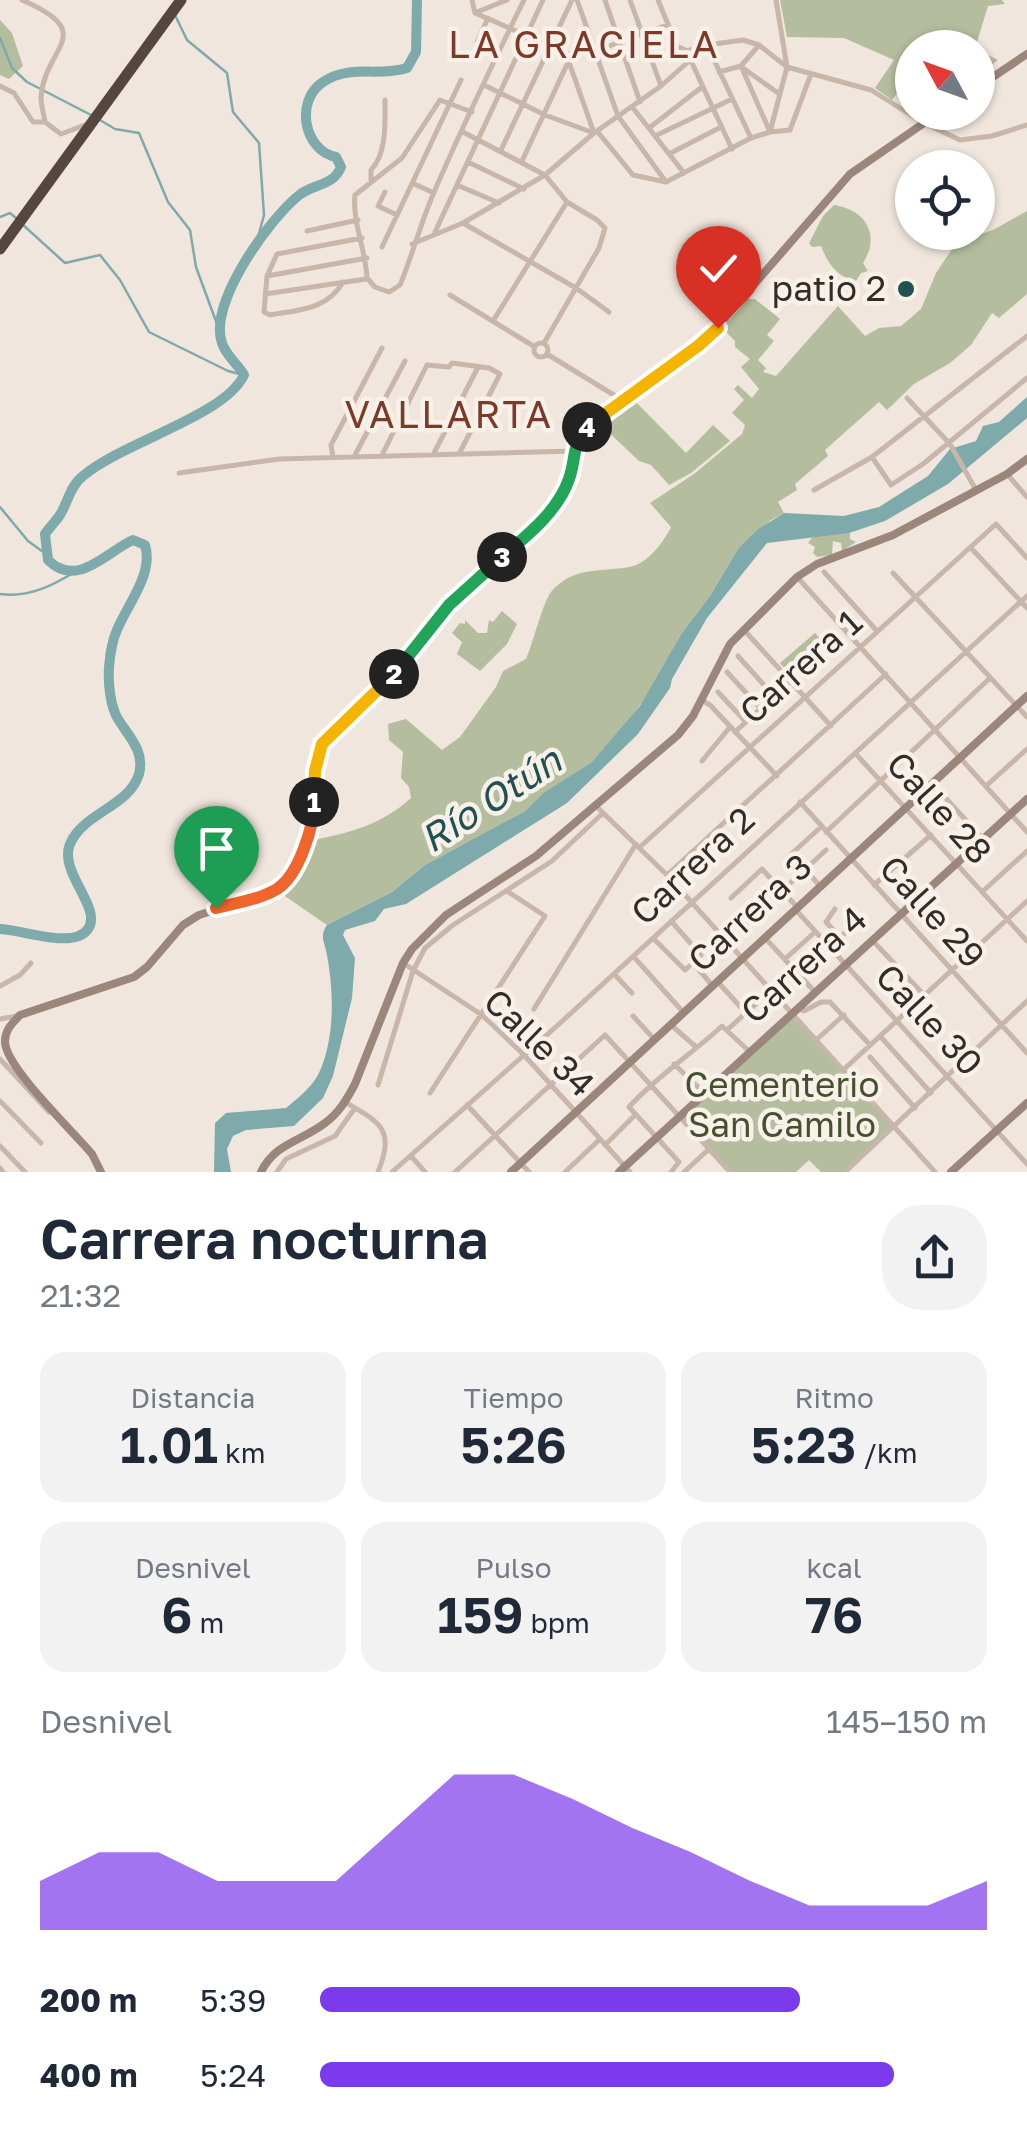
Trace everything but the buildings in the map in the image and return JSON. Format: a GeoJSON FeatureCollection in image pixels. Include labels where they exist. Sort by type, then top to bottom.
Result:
{"type":"FeatureCollection","features":[{"type":"Feature","properties":{"kind":"highway"},"geometry":{"type":"LineString","coordinates":[[0,249],[175,8]]}},
{"type":"Feature","properties":{"kind":"main road"},"geometry":{"type":"LineString","coordinates":[[995,76],[1027,54]]}},
{"type":"Feature","properties":{"kind":"main road"},"geometry":{"type":"LineString","coordinates":[[101,1172],[92,1154],[8,1056],[8,1028],[20,1015],[134,977],[148,968],[182,925],[199,915],[266,894],[286,880],[312,826],[315,771],[322,744],[393,676],[449,605],[548,514],[570,478],[574,451],[583,430],[704,342],[850,174],[914,130]]}},
{"type":"Feature","properties":{"kind":"main road"},"geometry":{"type":"LineString","coordinates":[[261,1172],[277,1149],[322,1126],[345,1102],[356,1084],[402,963],[420,940],[446,915],[536,856],[678,735],[693,716],[721,658],[743,629],[797,577],[817,564],[894,535],[1007,474],[1027,458]]}},
{"type":"Feature","properties":{"kind":"main road","name":"Carrera 3"},"geometry":{"type":"LineString","coordinates":[[511,1172],[1027,696]]}},
{"type":"Feature","properties":{"kind":"main road","name":"Carrera 4"},"geometry":{"type":"LineString","coordinates":[[625,1170],[1027,799]]}},
{"type":"Feature","properties":{"kind":"main road"},"geometry":{"type":"LineString","coordinates":[[951,1172],[1027,1104]]}},
{"type":"Feature","properties":{"kind":"street"},"geometry":{"type":"LineString","coordinates":[[22,0],[50,12],[62,27],[62,40],[41,94],[45,122]]}},
{"type":"Feature","properties":{"kind":"street"},"geometry":{"type":"LineString","coordinates":[[472,0],[474,13]]}},
{"type":"Feature","properties":{"kind":"street"},"geometry":{"type":"LineString","coordinates":[[474,13],[507,0]]}},
{"type":"Feature","properties":{"kind":"street"},"geometry":{"type":"LineString","coordinates":[[472,112],[446,101],[434,105],[402,158],[356,195],[366,278],[375,287],[388,292],[400,285],[434,193],[463,132],[472,112],[484,85],[498,53],[510,27],[524,0]]}},
{"type":"Feature","properties":{"kind":"street"},"geometry":{"type":"LineString","coordinates":[[434,235],[544,0]]}},
{"type":"Feature","properties":{"kind":"street"},"geometry":{"type":"LineString","coordinates":[[574,0],[618,116],[666,182]]}},
{"type":"Feature","properties":{"kind":"street"},"geometry":{"type":"LineString","coordinates":[[501,150],[574,0]]}},
{"type":"Feature","properties":{"kind":"street"},"geometry":{"type":"LineString","coordinates":[[605,0],[640,102]]}},
{"type":"Feature","properties":{"kind":"street"},"geometry":{"type":"LineString","coordinates":[[630,0],[661,86]]}},
{"type":"Feature","properties":{"kind":"street"},"geometry":{"type":"LineString","coordinates":[[658,0],[673,41],[683,50],[743,40],[759,45],[787,67],[871,90],[895,105]]}},
{"type":"Feature","properties":{"kind":"street"},"geometry":{"type":"LineString","coordinates":[[770,132],[787,67],[776,0]]}},
{"type":"Feature","properties":{"kind":"street"},"geometry":{"type":"LineString","coordinates":[[474,13],[571,55],[595,51],[667,25]]}},
{"type":"Feature","properties":{"kind":"street"},"geometry":{"type":"LineString","coordinates":[[488,18],[477,42],[498,53]]}},
{"type":"Feature","properties":{"kind":"street"},"geometry":{"type":"LineString","coordinates":[[522,161],[586,26]]}},
{"type":"Feature","properties":{"kind":"street"},"geometry":{"type":"LineString","coordinates":[[412,244],[464,223],[545,175],[596,132],[661,86],[707,45]]}},
{"type":"Feature","properties":{"kind":"street"},"geometry":{"type":"LineString","coordinates":[[707,45],[750,138]]}},
{"type":"Feature","properties":{"kind":"street"},"geometry":{"type":"LineString","coordinates":[[719,72],[741,66],[759,45]]}},
{"type":"Feature","properties":{"kind":"street"},"geometry":{"type":"LineString","coordinates":[[691,61],[732,149]]}},
{"type":"Feature","properties":{"kind":"street"},"geometry":{"type":"LineString","coordinates":[[569,63],[596,132],[633,174],[666,182],[750,138],[790,130],[811,74]]}},
{"type":"Feature","properties":{"kind":"street"},"geometry":{"type":"LineString","coordinates":[[741,66],[778,94]]}},
{"type":"Feature","properties":{"kind":"street"},"geometry":{"type":"LineString","coordinates":[[741,66],[770,132]]}},
{"type":"Feature","properties":{"kind":"street"},"geometry":{"type":"LineString","coordinates":[[382,247],[446,101],[460,80]]}},
{"type":"Feature","properties":{"kind":"street"},"geometry":{"type":"LineString","coordinates":[[484,85],[545,115],[596,132]]}},
{"type":"Feature","properties":{"kind":"street"},"geometry":{"type":"LineString","coordinates":[[0,86],[14,93],[33,122],[45,122],[61,134],[92,119]]}},
{"type":"Feature","properties":{"kind":"street"},"geometry":{"type":"LineString","coordinates":[[649,128],[703,86]]}},
{"type":"Feature","properties":{"kind":"street"},"geometry":{"type":"LineString","coordinates":[[655,136],[732,99]]}},
{"type":"Feature","properties":{"kind":"street"},"geometry":{"type":"LineString","coordinates":[[371,180],[371,170],[381,151],[385,100]]}},
{"type":"Feature","properties":{"kind":"street"},"geometry":{"type":"LineString","coordinates":[[633,108],[684,173]]}},
{"type":"Feature","properties":{"kind":"street"},"geometry":{"type":"LineString","coordinates":[[936,130],[966,141],[1027,124]]}},
{"type":"Feature","properties":{"kind":"street"},"geometry":{"type":"LineString","coordinates":[[669,154],[722,127]]}},
{"type":"Feature","properties":{"kind":"street"},"geometry":{"type":"LineString","coordinates":[[463,132],[545,175],[567,202],[605,228],[603,240],[544,344],[535,347]]}},
{"type":"Feature","properties":{"kind":"street"},"geometry":{"type":"LineString","coordinates":[[468,162],[524,189]]}},
{"type":"Feature","properties":{"kind":"street"},"geometry":{"type":"LineString","coordinates":[[412,183],[434,193]]}},
{"type":"Feature","properties":{"kind":"street"},"geometry":{"type":"LineString","coordinates":[[457,185],[499,203]]}},
{"type":"Feature","properties":{"kind":"street"},"geometry":{"type":"LineString","coordinates":[[385,192],[378,206],[397,215]]}},
{"type":"Feature","properties":{"kind":"street"},"geometry":{"type":"LineString","coordinates":[[493,321],[567,202]]}},
{"type":"Feature","properties":{"kind":"street"},"geometry":{"type":"LineString","coordinates":[[307,231],[358,220]]}},
{"type":"Feature","properties":{"kind":"street"},"geometry":{"type":"LineString","coordinates":[[464,223],[576,288],[609,312]]}},
{"type":"Feature","properties":{"kind":"street"},"geometry":{"type":"LineString","coordinates":[[343,282],[320,305],[270,315],[264,312],[267,276],[277,254],[362,238]]}},
{"type":"Feature","properties":{"kind":"street"},"geometry":{"type":"LineString","coordinates":[[267,276],[366,258]]}},
{"type":"Feature","properties":{"kind":"street"},"geometry":{"type":"LineString","coordinates":[[265,294],[366,278]]}},
{"type":"Feature","properties":{"kind":"street"},"geometry":{"type":"LineString","coordinates":[[450,296],[535,347],[538,356],[547,354],[622,400]]}},
{"type":"Feature","properties":{"kind":"street"},"geometry":{"type":"LineString","coordinates":[[814,490],[872,457],[1027,336]]}},
{"type":"Feature","properties":{"kind":"street"},"geometry":{"type":"LineString","coordinates":[[544,344],[547,354]]}},
{"type":"Feature","properties":{"kind":"street"},"geometry":{"type":"LineString","coordinates":[[334,458],[331,444],[382,348]]}},
{"type":"Feature","properties":{"kind":"street"},"geometry":{"type":"LineString","coordinates":[[354,457],[405,361]]}},
{"type":"Feature","properties":{"kind":"street"},"geometry":{"type":"LineString","coordinates":[[381,456],[428,365],[449,367],[452,363],[489,368],[500,374],[458,454]]}},
{"type":"Feature","properties":{"kind":"street"},"geometry":{"type":"LineString","coordinates":[[433,455],[477,368]]}},
{"type":"Feature","properties":{"kind":"street"},"geometry":{"type":"LineString","coordinates":[[872,457],[891,485],[923,464],[1027,378]]}},
{"type":"Feature","properties":{"kind":"street"},"geometry":{"type":"LineString","coordinates":[[907,398],[949,442],[976,490]]}},
{"type":"Feature","properties":{"kind":"street"},"geometry":{"type":"LineString","coordinates":[[179,474],[280,459],[574,451]]}},
{"type":"Feature","properties":{"kind":"street"},"geometry":{"type":"LineString","coordinates":[[1007,474],[1027,497]]}},
{"type":"Feature","properties":{"kind":"street","name":"Carrera 1"},"geometry":{"type":"LineString","coordinates":[[534,1009],[638,846],[996,524],[1027,558]]}},
{"type":"Feature","properties":{"kind":"street"},"geometry":{"type":"LineString","coordinates":[[970,547],[1027,608]]}},
{"type":"Feature","properties":{"kind":"street"},"geometry":{"type":"LineString","coordinates":[[824,572],[877,631]]}},
{"type":"Feature","properties":{"kind":"street"},"geometry":{"type":"LineString","coordinates":[[893,572],[1027,717]]}},
{"type":"Feature","properties":{"kind":"street"},"geometry":{"type":"LineString","coordinates":[[797,577],[1027,832]]}},
{"type":"Feature","properties":{"kind":"street","name":"Carrera 2"},"geometry":{"type":"LineString","coordinates":[[392,1172],[1027,596]]}},
{"type":"Feature","properties":{"kind":"street"},"geometry":{"type":"LineString","coordinates":[[743,629],[831,726]]}},
{"type":"Feature","properties":{"kind":"street"},"geometry":{"type":"LineString","coordinates":[[738,656],[774,696]]}},
{"type":"Feature","properties":{"kind":"street"},"geometry":{"type":"LineString","coordinates":[[727,672],[760,709]]}},
{"type":"Feature","properties":{"kind":"street"},"geometry":{"type":"LineString","coordinates":[[667,875],[886,674]]}},
{"type":"Feature","properties":{"kind":"street"},"geometry":{"type":"LineString","coordinates":[[788,857],[881,780],[990,678]]}},
{"type":"Feature","properties":{"kind":"street"},"geometry":{"type":"LineString","coordinates":[[702,761],[790,682]]}},
{"type":"Feature","properties":{"kind":"street"},"geometry":{"type":"LineString","coordinates":[[718,692],[746,722]]}},
{"type":"Feature","properties":{"kind":"street"},"geometry":{"type":"LineString","coordinates":[[700,699],[777,776]]}},
{"type":"Feature","properties":{"kind":"street"},"geometry":{"type":"LineString","coordinates":[[986,786],[1027,749]]}},
{"type":"Feature","properties":{"kind":"street","name":"Calle 28"},"geometry":{"type":"LineString","coordinates":[[855,753],[1027,941]]}},
{"type":"Feature","properties":{"kind":"street"},"geometry":{"type":"LineString","coordinates":[[932,784],[983,839]]}},
{"type":"Feature","properties":{"kind":"street","name":"Calle 29"},"geometry":{"type":"LineString","coordinates":[[800,802],[1027,1053]]}},
{"type":"Feature","properties":{"kind":"street"},"geometry":{"type":"LineString","coordinates":[[596,805],[667,875],[770,991],[794,1011],[815,1041],[935,1172]]}},
{"type":"Feature","properties":{"kind":"street"},"geometry":{"type":"LineString","coordinates":[[378,1085],[413,971],[432,942],[552,861],[603,812]]}},
{"type":"Feature","properties":{"kind":"street"},"geometry":{"type":"LineString","coordinates":[[874,885],[931,835]]}},
{"type":"Feature","properties":{"kind":"street"},"geometry":{"type":"LineString","coordinates":[[743,926],[826,850]]}},
{"type":"Feature","properties":{"kind":"street"},"geometry":{"type":"LineString","coordinates":[[982,892],[1027,850]]}},
{"type":"Feature","properties":{"kind":"street","name":"Calle 30"},"geometry":{"type":"LineString","coordinates":[[730,898],[762,869],[844,965],[1027,1164]]}},
{"type":"Feature","properties":{"kind":"street"},"geometry":{"type":"LineString","coordinates":[[806,869],[820,886]]}},
{"type":"Feature","properties":{"kind":"street"},"geometry":{"type":"LineString","coordinates":[[430,1093],[545,916],[506,891]]}},
{"type":"Feature","properties":{"kind":"street"},"geometry":{"type":"LineString","coordinates":[[842,1070],[1027,902]]}},
{"type":"Feature","properties":{"kind":"street"},"geometry":{"type":"LineString","coordinates":[[835,910],[825,920],[832,929],[840,937],[851,928]]}},
{"type":"Feature","properties":{"kind":"street"},"geometry":{"type":"LineString","coordinates":[[653,938],[684,970],[701,955],[670,921]]}},
{"type":"Feature","properties":{"kind":"street"},"geometry":{"type":"LineString","coordinates":[[821,939],[832,929]]}},
{"type":"Feature","properties":{"kind":"street"},"geometry":{"type":"LineString","coordinates":[[785,959],[815,932]]}},
{"type":"Feature","properties":{"kind":"street"},"geometry":{"type":"LineString","coordinates":[[765,937],[815,992]]}},
{"type":"Feature","properties":{"kind":"street"},"geometry":{"type":"LineString","coordinates":[[872,940],[925,996]]}},
{"type":"Feature","properties":{"kind":"street"},"geometry":{"type":"LineString","coordinates":[[633,956],[684,1012]]}},
{"type":"Feature","properties":{"kind":"street","name":"Calle 34"},"geometry":{"type":"LineString","coordinates":[[402,963],[482,1015],[524,1055],[625,1170]]}},
{"type":"Feature","properties":{"kind":"street"},"geometry":{"type":"LineString","coordinates":[[693,963],[746,1012]]}},
{"type":"Feature","properties":{"kind":"street"},"geometry":{"type":"LineString","coordinates":[[0,986],[30,964]]}},
{"type":"Feature","properties":{"kind":"street"},"geometry":{"type":"LineString","coordinates":[[614,974],[632,994]]}},
{"type":"Feature","properties":{"kind":"street"},"geometry":{"type":"LineString","coordinates":[[671,1172],[679,1164],[629,1108],[695,1046],[724,1029],[770,991]]}},
{"type":"Feature","properties":{"kind":"street"},"geometry":{"type":"LineString","coordinates":[[845,1172],[1027,1001]]}},
{"type":"Feature","properties":{"kind":"street"},"geometry":{"type":"LineString","coordinates":[[794,1011],[830,1002],[870,1045]]}},
{"type":"Feature","properties":{"kind":"street"},"geometry":{"type":"LineString","coordinates":[[0,1019],[20,1015]]}},
{"type":"Feature","properties":{"kind":"street"},"geometry":{"type":"LineString","coordinates":[[815,1041],[844,1015]]}},
{"type":"Feature","properties":{"kind":"street"},"geometry":{"type":"LineString","coordinates":[[632,1016],[654,1039]]}},
{"type":"Feature","properties":{"kind":"street"},"geometry":{"type":"LineString","coordinates":[[670,1024],[695,1046]]}},
{"type":"Feature","properties":{"kind":"street"},"geometry":{"type":"LineString","coordinates":[[724,1029],[750,1052]]}},
{"type":"Feature","properties":{"kind":"street"},"geometry":{"type":"LineString","coordinates":[[455,1172],[605,1035],[730,1172]]}},
{"type":"Feature","properties":{"kind":"street"},"geometry":{"type":"LineString","coordinates":[[880,1036],[932,1092]]}},
{"type":"Feature","properties":{"kind":"street"},"geometry":{"type":"LineString","coordinates":[[870,1057],[915,1108]]}},
{"type":"Feature","properties":{"kind":"street"},"geometry":{"type":"LineString","coordinates":[[0,1059],[92,1154]]}},
{"type":"Feature","properties":{"kind":"street"},"geometry":{"type":"LineString","coordinates":[[674,1064],[704,1094]]}},
{"type":"Feature","properties":{"kind":"street"},"geometry":{"type":"LineString","coordinates":[[0,1101],[41,1143]]}},
{"type":"Feature","properties":{"kind":"street"},"geometry":{"type":"LineString","coordinates":[[345,1102],[376,1120],[386,1133],[378,1172]]}},
{"type":"Feature","properties":{"kind":"street"},"geometry":{"type":"LineString","coordinates":[[467,1105],[529,1172]]}},
{"type":"Feature","properties":{"kind":"street"},"geometry":{"type":"LineString","coordinates":[[276,1172],[286,1159],[335,1136],[355,1108]]}},
{"type":"Feature","properties":{"kind":"street"},"geometry":{"type":"LineString","coordinates":[[564,1172],[635,1116]]}},
{"type":"Feature","properties":{"kind":"street"},"geometry":{"type":"LineString","coordinates":[[0,1146],[25,1172]]}},
{"type":"Feature","properties":{"kind":"street"},"geometry":{"type":"LineString","coordinates":[[684,1172],[709,1149]]}},
{"type":"Feature","properties":{"kind":"street"},"geometry":{"type":"LineString","coordinates":[[410,1156],[425,1172]]}},
{"type":"Feature","properties":{"kind":"green space"},"geometry":{"type":"Polygon","coordinates":[[[780,0],[1002,0],[1005,4],[988,6],[981,30],[895,30],[895,96],[892,100],[875,88],[894,60],[844,38],[787,37],[780,0]]]}},
{"type":"Feature","properties":{"kind":"green space"},"geometry":{"type":"Polygon","coordinates":[[[0,20],[12,33],[23,66],[9,79],[0,75],[0,20]]]}},
{"type":"Feature","properties":{"kind":"green space"},"geometry":{"type":"Polygon","coordinates":[[[834,205],[855,212],[870,234],[871,243],[863,263],[868,271],[856,281],[843,277],[834,268],[821,246],[812,247],[809,243],[823,216],[834,205]]]}},
{"type":"Feature","properties":{"kind":"green space"},"geometry":{"type":"Polygon","coordinates":[[[1027,211],[1027,294],[999,318],[992,313],[971,345],[950,363],[914,384],[887,410],[879,402],[825,450],[828,456],[795,484],[797,490],[778,502],[784,513],[738,549],[682,633],[653,687],[621,732],[592,762],[525,811],[425,865],[392,892],[327,925],[282,894],[314,840],[366,826],[411,798],[409,787],[401,778],[403,752],[389,740],[388,724],[406,719],[442,750],[460,737],[503,671],[526,659],[548,597],[560,583],[580,573],[633,566],[660,544],[671,527],[650,503],[694,474],[742,434],[745,425],[732,413],[744,400],[734,389],[738,385],[752,398],[759,389],[741,367],[750,359],[735,347],[735,341],[722,328],[748,299],[755,299],[780,319],[767,335],[774,341],[758,360],[766,368],[763,372],[776,376],[838,306],[865,336],[879,328],[901,326],[921,309],[936,273],[951,250],[995,250],[995,229],[1027,211]]]}},
{"type":"Feature","properties":{"kind":"green space"},"geometry":{"type":"Polygon","coordinates":[[[636,402],[686,453],[713,425],[730,441],[691,473],[669,485],[651,465],[639,461],[602,426],[636,402]]]}},
{"type":"Feature","properties":{"kind":"green space"},"geometry":{"type":"Polygon","coordinates":[[[850,532],[850,539],[856,542],[842,551],[841,543],[833,541],[832,555],[817,557],[813,553],[815,547],[808,543],[814,535],[850,532]]]}},
{"type":"Feature","properties":{"kind":"green space"},"geometry":{"type":"Polygon","coordinates":[[[502,611],[517,624],[507,644],[480,671],[457,654],[462,642],[452,633],[465,620],[478,633],[487,633],[489,620],[493,622],[502,611]]]}},
{"type":"Feature","properties":{"kind":"green space"},"geometry":{"type":"Polygon","coordinates":[[[815,633],[824,643],[791,676],[780,663],[815,633]]]}},
{"type":"Feature","properties":{"kind":"green space","name":"Cementerio San Camilo"},"geometry":{"type":"Polygon","coordinates":[[[790,1015],[894,1127],[845,1172],[821,1172],[809,1160],[796,1172],[730,1172],[680,1116],[790,1015]]]}},
{"type":"Feature","properties":{"kind":"water","name":"Río Otún"},"geometry":{"type":"Polygon","coordinates":[[[1027,397],[1027,418],[948,484],[885,521],[849,533],[767,543],[707,618],[670,688],[638,734],[567,803],[406,904],[384,909],[375,921],[345,930],[343,935],[355,958],[352,998],[333,1076],[323,1098],[294,1126],[246,1130],[233,1136],[227,1149],[231,1172],[214,1172],[215,1123],[226,1113],[286,1108],[319,1073],[332,1015],[323,936],[327,925],[392,892],[425,865],[525,811],[545,792],[592,762],[640,706],[682,633],[738,549],[757,530],[784,513],[844,516],[879,507],[928,476],[950,449],[976,441],[983,426],[999,422],[1027,397]]]}},
{"type":"Feature","properties":{"kind":"waterway"},"geometry":{"type":"LineString","coordinates":[[0,929],[59,938],[81,935],[88,929],[90,911],[70,866],[70,844],[85,824],[126,794],[134,785],[140,766],[135,745],[113,708],[109,673],[115,634],[143,578],[145,545],[133,540],[81,570],[70,571],[48,560],[45,534],[83,476],[216,403],[244,375],[222,343],[220,326],[232,285],[272,223],[304,192],[328,182],[341,167],[336,157],[325,153],[310,135],[306,112],[309,100],[323,82],[343,73],[407,68],[416,52],[417,0]]}},
{"type":"Feature","properties":{"kind":"waterway"},"geometry":{"type":"LineString","coordinates":[[175,15],[187,40],[227,73],[233,112],[259,143],[264,215],[257,241]]}},
{"type":"Feature","properties":{"kind":"waterway"},"geometry":{"type":"LineString","coordinates":[[0,38],[12,68],[27,82],[93,116]]}},
{"type":"Feature","properties":{"kind":"waterway"},"geometry":{"type":"LineString","coordinates":[[100,120],[115,129],[139,133],[168,202],[190,230],[196,267],[221,335]]}},
{"type":"Feature","properties":{"kind":"waterway"},"geometry":{"type":"LineString","coordinates":[[0,217],[10,213],[16,218]]}},
{"type":"Feature","properties":{"kind":"waterway"},"geometry":{"type":"LineString","coordinates":[[22,224],[65,263],[100,255],[120,280],[149,332],[244,375]]}},
{"type":"Feature","properties":{"kind":"waterway"},"geometry":{"type":"LineString","coordinates":[[0,507],[28,541],[46,554]]}},
{"type":"Feature","properties":{"kind":"waterway"},"geometry":{"type":"LineString","coordinates":[[0,594],[41,589],[78,570]]}},
{"type":"Feature","properties":{"kind":"place","name":"patio 2"},"geometry":{"type":"Point","coordinates":[906,289]}},
{"type":"Feature","properties":{"kind":"district","name":"LA GRACIELA"},"geometry":{"type":"Point","coordinates":[584,45]}},
{"type":"Feature","properties":{"kind":"district","name":"VALLARTA"},"geometry":{"type":"Point","coordinates":[449,415]}},
{"type":"Feature","properties":{"kind":"route"},"geometry":{"type":"LineString","coordinates":[[216,908],[266,894],[286,880],[312,826],[316,759],[322,744],[393,676],[449,605],[548,514],[570,478],[576,444],[583,430],[718,328]]}}]}
